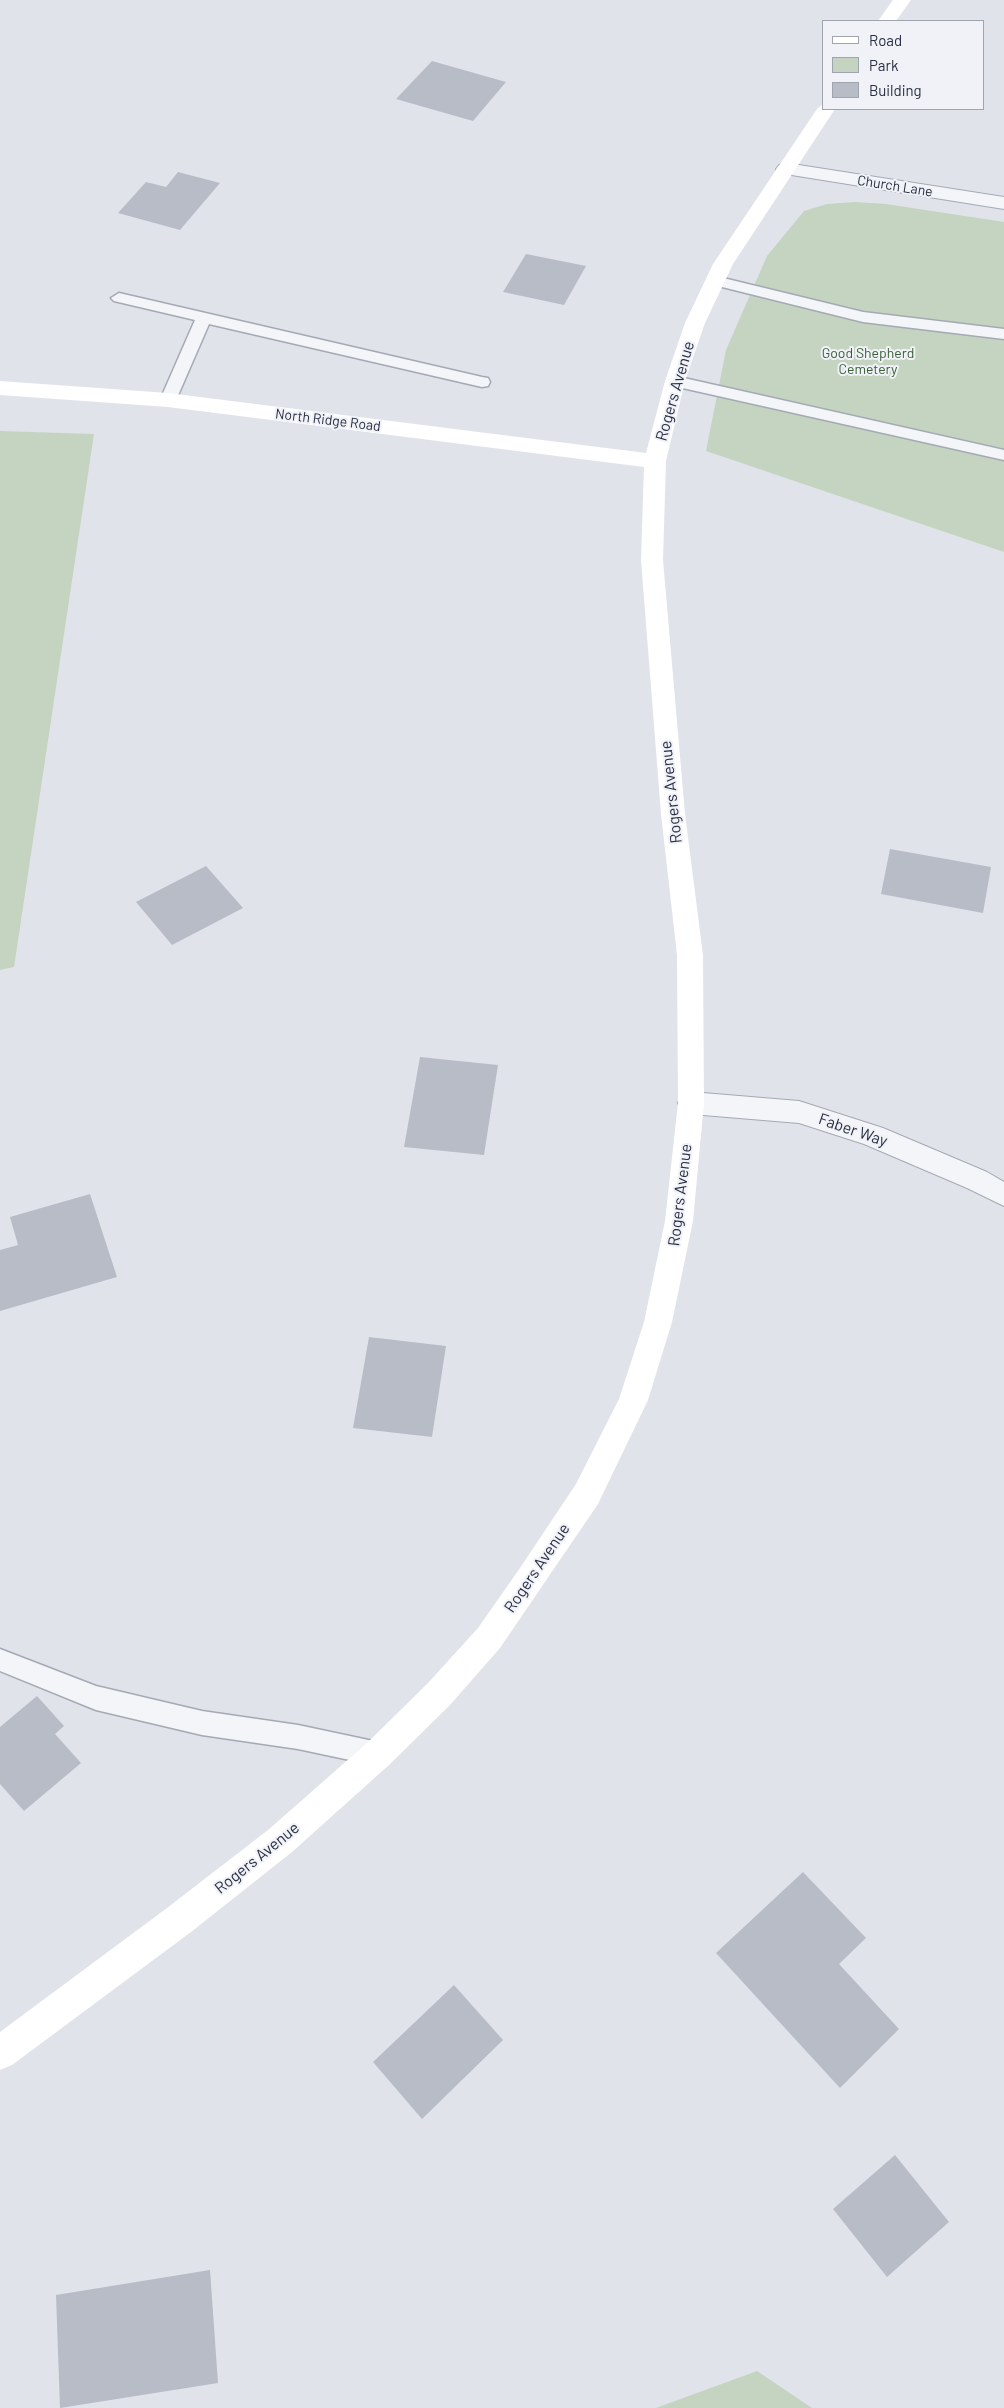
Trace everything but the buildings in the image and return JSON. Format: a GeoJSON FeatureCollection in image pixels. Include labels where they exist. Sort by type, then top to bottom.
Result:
{"type":"FeatureCollection","features":[{"type":"Feature","properties":{"kind":"main road","name":"Rogers Avenue"},"geometry":{"type":"LineString","coordinates":[[0,2053],[179,1920],[272,1847],[378,1754],[439,1694],[489,1638],[587,1494],[633,1400],[658,1322],[679,1222],[691,1102],[690,955],[673,814],[652,560],[655,461],[674,380],[695,323],[723,264],[825,110]]}},
{"type":"Feature","properties":{"kind":"main road","name":"North Ridge Road"},"geometry":{"type":"LineString","coordinates":[[0,388],[168,400],[655,461]]}},
{"type":"Feature","properties":{"kind":"street","name":"Church Lane"},"geometry":{"type":"LineString","coordinates":[[786,169],[1004,203]]}},
{"type":"Feature","properties":{"kind":"street","name":"Faber Way"},"geometry":{"type":"LineString","coordinates":[[691,1102],[799,1112],[874,1136],[976,1180],[1004,1195]]}},
{"type":"Feature","properties":{"kind":"lane"},"geometry":{"type":"LineString","coordinates":[[715,282],[863,317],[1004,334]]}},
{"type":"Feature","properties":{"kind":"lane"},"geometry":{"type":"LineString","coordinates":[[119,298],[482,382]]}},
{"type":"Feature","properties":{"kind":"lane"},"geometry":{"type":"LineString","coordinates":[[168,400],[204,318]]}},
{"type":"Feature","properties":{"kind":"lane"},"geometry":{"type":"LineString","coordinates":[[674,380],[1004,455]]}},
{"type":"Feature","properties":{"kind":"lane"},"geometry":{"type":"LineString","coordinates":[[0,1660],[96,1698],[202,1723],[298,1737],[378,1754]]}},
{"type":"Feature","properties":{"kind":"green space","name":"Good Shepherd Cemetery"},"geometry":{"type":"Polygon","coordinates":[[[855,202],[886,204],[1004,222],[1004,552],[706,451],[726,350],[767,256],[804,211],[827,204],[855,202]]]}},
{"type":"Feature","properties":{"kind":"green space"},"geometry":{"type":"Polygon","coordinates":[[[0,431],[94,434],[14,967],[0,970],[0,431]]]}},
{"type":"Feature","properties":{"kind":"green space"},"geometry":{"type":"Polygon","coordinates":[[[757,2371],[812,2408],[656,2408],[757,2371]]]}}]}
